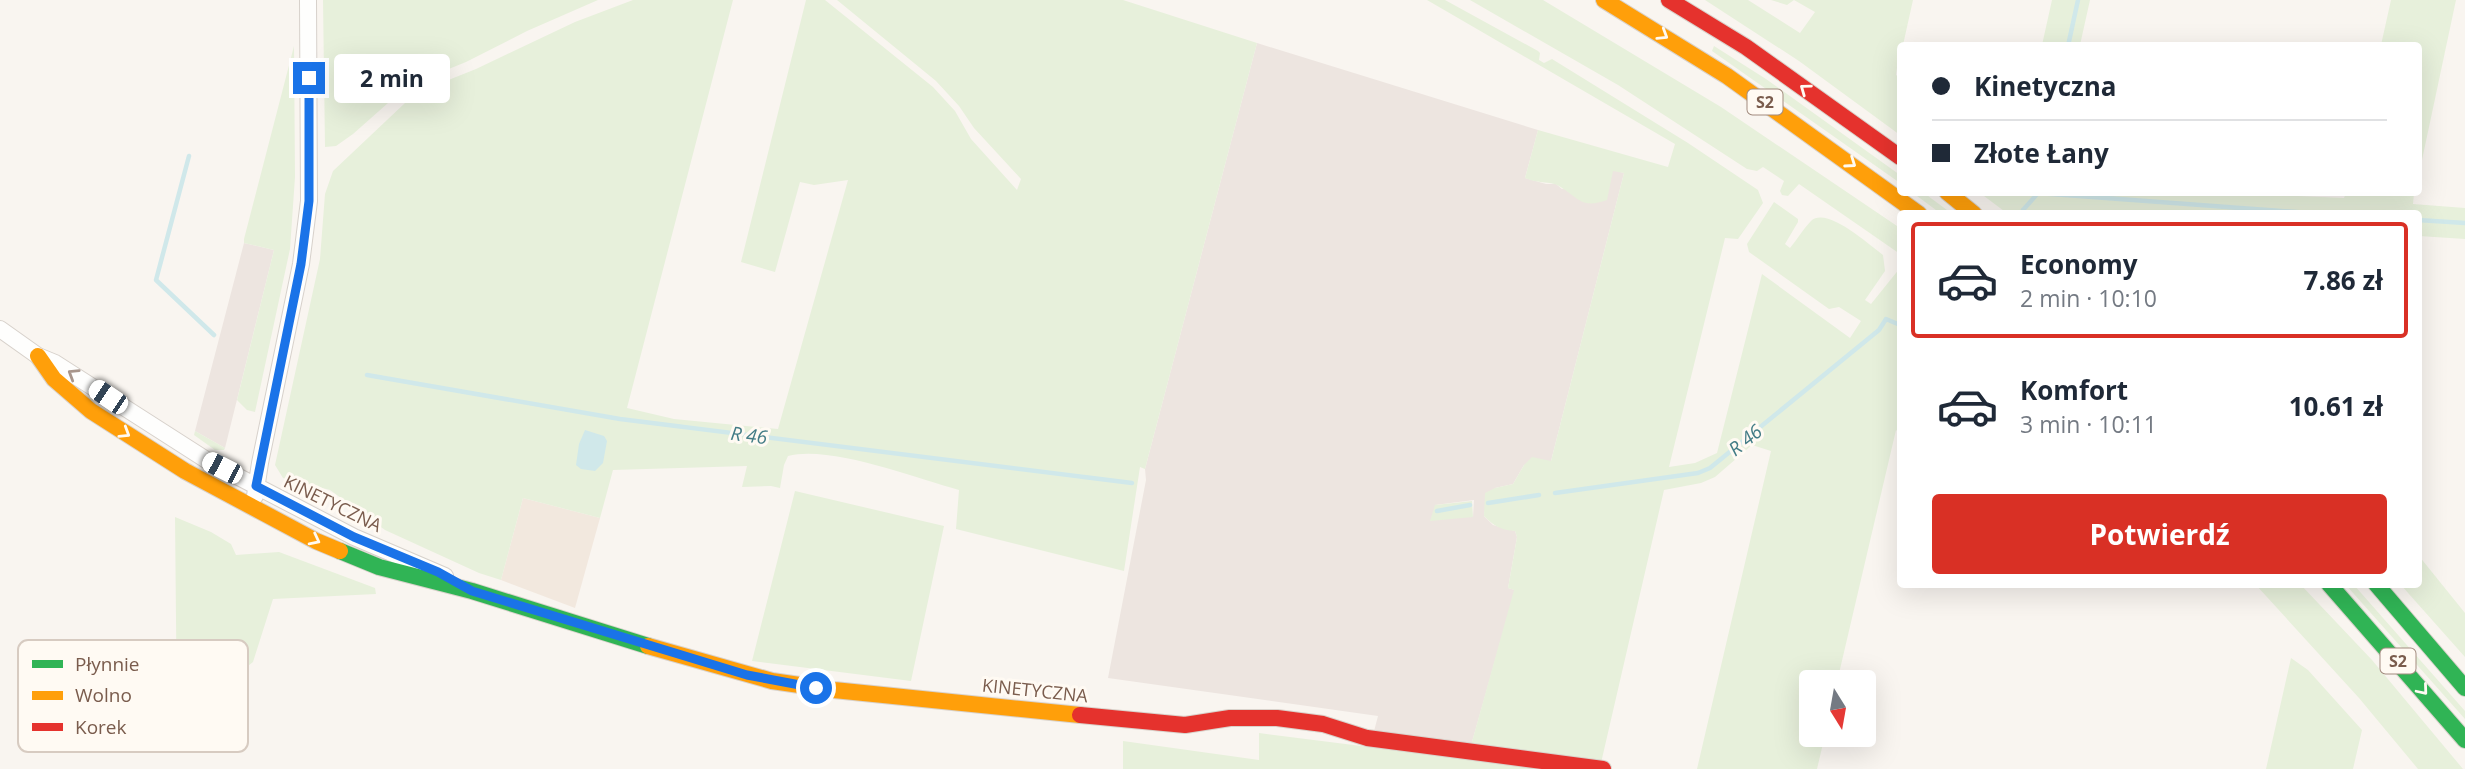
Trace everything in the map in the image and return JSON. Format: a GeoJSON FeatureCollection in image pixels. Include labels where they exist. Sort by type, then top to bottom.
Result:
{"type":"FeatureCollection","features":[{"type":"Feature","properties":{"kind":"main road","name":"S2"},"geometry":{"type":"LineString","coordinates":[[1604,0],[1727,76],[1913,210]]}},
{"type":"Feature","properties":{"kind":"main road","name":"S2"},"geometry":{"type":"LineString","coordinates":[[1669,0],[1746,47],[1897,156]]}},
{"type":"Feature","properties":{"kind":"main road"},"geometry":{"type":"LineString","coordinates":[[1952,196],[1969,210]]}},
{"type":"Feature","properties":{"kind":"main road","name":"KINETYCZNA"},"geometry":{"type":"LineString","coordinates":[[38,356],[54,379],[91,411],[185,471],[344,554],[379,567],[472,591],[716,666],[798,685],[1185,725],[1226,718],[1261,717],[1312,721],[1345,728],[1367,738],[1603,769]]}},
{"type":"Feature","properties":{"kind":"main road","name":"S2"},"geometry":{"type":"LineString","coordinates":[[2333,588],[2465,740]]}},
{"type":"Feature","properties":{"kind":"main road","name":"S2"},"geometry":{"type":"LineString","coordinates":[[2379,588],[2465,688]]}},
{"type":"Feature","properties":{"kind":"street"},"geometry":{"type":"LineString","coordinates":[[254,509],[256,486],[301,264],[309,201],[309,0]]}},
{"type":"Feature","properties":{"kind":"street","name":"KINETYCZNA"},"geometry":{"type":"LineString","coordinates":[[0,328],[38,356],[55,363],[183,446],[354,537],[438,572],[472,591]]}},
{"type":"Feature","properties":{"kind":"shaded area"},"geometry":{"type":"Polygon","coordinates":[[[1257,43],[1538,130],[1525,178],[1556,184],[1562,189],[1613,170],[1624,173],[1551,461],[1524,465],[1513,484],[1495,488],[1485,510],[1484,516],[1493,525],[1515,531],[1517,537],[1508,588],[1515,590],[1470,749],[1373,735],[1378,716],[1108,678],[1146,480],[1145,469],[1257,43]],[[1474,500],[1435,505],[1473,517],[1474,500]]]}},
{"type":"Feature","properties":{"kind":"shaded area"},"geometry":{"type":"Polygon","coordinates":[[[244,243],[274,250],[225,448],[195,431],[244,243]]]}},
{"type":"Feature","properties":{"kind":"shaded area"},"geometry":{"type":"Polygon","coordinates":[[[523,498],[600,518],[575,608],[501,580],[523,498]]]}},
{"type":"Feature","properties":{"kind":"green space"},"geometry":{"type":"Polygon","coordinates":[[[323,0],[598,0],[405,88],[353,134],[336,146],[325,147],[323,0]]]}},
{"type":"Feature","properties":{"kind":"green space"},"geometry":{"type":"Polygon","coordinates":[[[633,0],[733,0],[627,408],[674,419],[778,429],[848,180],[814,185],[800,182],[775,272],[741,262],[806,0],[825,0],[933,87],[955,111],[971,139],[1017,190],[1021,179],[936,81],[837,0],[1123,0],[1257,43],[1145,469],[1140,467],[1124,571],[956,529],[959,490],[873,464],[827,455],[788,456],[780,488],[742,487],[747,466],[613,470],[600,518],[523,498],[501,580],[479,573],[385,530],[330,490],[283,478],[275,465],[320,259],[325,194],[333,171],[405,103],[431,87],[476,69],[575,22],[633,0]]]}},
{"type":"Feature","properties":{"kind":"green space"},"geometry":{"type":"Polygon","coordinates":[[[1427,0],[1445,0],[1538,51],[1539,60],[1544,63],[1552,59],[1758,190],[1763,203],[1738,239],[1725,238],[1669,467],[1695,463],[1717,453],[1762,274],[1850,338],[1861,321],[1839,307],[1829,309],[1749,252],[1747,244],[1774,202],[1798,219],[1785,244],[1790,248],[1808,224],[1818,218],[1827,219],[1848,229],[1883,255],[1885,271],[1865,300],[1871,304],[1897,272],[1897,431],[1840,670],[1799,670],[1799,747],[1822,747],[1817,769],[1697,769],[1771,451],[1752,445],[1715,477],[1701,483],[1664,490],[1601,763],[1470,749],[1514,590],[1508,588],[1517,537],[1515,531],[1498,527],[1484,516],[1485,493],[1513,484],[1532,457],[1551,461],[1624,173],[1613,171],[1607,200],[1598,203],[1585,203],[1555,184],[1525,178],[1538,130],[1668,167],[1675,144],[1427,0]]]}},
{"type":"Feature","properties":{"kind":"green space"},"geometry":{"type":"Polygon","coordinates":[[[1470,0],[1543,0],[1721,107],[1897,226],[1897,252],[1799,184],[1788,196],[1782,195],[1780,191],[1784,181],[1763,167],[1757,171],[1747,169],[1618,85],[1470,0]]]}},
{"type":"Feature","properties":{"kind":"green space"},"geometry":{"type":"Polygon","coordinates":[[[1705,0],[1748,0],[1800,33],[1815,12],[1794,0],[1913,0],[1904,42],[1897,42],[1897,133],[1799,61],[1705,0]]]}},
{"type":"Feature","properties":{"kind":"green space"},"geometry":{"type":"Polygon","coordinates":[[[1771,0],[1794,0],[1787,5],[1771,0]]]}},
{"type":"Feature","properties":{"kind":"green space"},"geometry":{"type":"Polygon","coordinates":[[[2052,0],[2090,0],[2081,42],[2043,42],[2052,0]]]}},
{"type":"Feature","properties":{"kind":"green space"},"geometry":{"type":"Polygon","coordinates":[[[2391,0],[2456,0],[2422,160],[2422,42],[2382,42],[2391,0]]]}},
{"type":"Feature","properties":{"kind":"green space"},"geometry":{"type":"Polygon","coordinates":[[[294,46],[295,177],[290,249],[255,412],[247,410],[237,400],[274,250],[244,243],[244,239],[294,46]]]}},
{"type":"Feature","properties":{"kind":"green space"},"geometry":{"type":"Polygon","coordinates":[[[1714,46],[1766,79],[1897,173],[1897,181],[1712,51],[1714,46]]]}},
{"type":"Feature","properties":{"kind":"green space"},"geometry":{"type":"Polygon","coordinates":[[[1917,196],[1928,196],[1947,210],[1936,210],[1917,196]]]}},
{"type":"Feature","properties":{"kind":"green space"},"geometry":{"type":"Polygon","coordinates":[[[1984,196],[2414,196],[2413,204],[2465,208],[2465,239],[2422,236],[2422,210],[2003,210],[1984,196]]]}},
{"type":"Feature","properties":{"kind":"green space"},"geometry":{"type":"Polygon","coordinates":[[[195,431],[225,448],[224,450],[215,450],[194,435],[195,431]]]}},
{"type":"Feature","properties":{"kind":"green space"},"geometry":{"type":"Polygon","coordinates":[[[795,491],[944,526],[911,681],[752,661],[795,491]]]}},
{"type":"Feature","properties":{"kind":"green space"},"geometry":{"type":"Polygon","coordinates":[[[1472,501],[1473,517],[1430,521],[1435,505],[1472,501]]]}},
{"type":"Feature","properties":{"kind":"green space"},"geometry":{"type":"Polygon","coordinates":[[[175,517],[211,532],[231,544],[236,555],[279,552],[375,588],[376,594],[273,599],[253,662],[248,666],[248,640],[176,640],[175,517]]]}},
{"type":"Feature","properties":{"kind":"green space"},"geometry":{"type":"Polygon","coordinates":[[[2422,560],[2465,613],[2465,657],[2404,588],[2422,588],[2422,560]]]}},
{"type":"Feature","properties":{"kind":"green space"},"geometry":{"type":"Polygon","coordinates":[[[2259,588],[2304,588],[2372,660],[2463,769],[2418,769],[2359,698],[2259,588]]]}},
{"type":"Feature","properties":{"kind":"green space"},"geometry":{"type":"Polygon","coordinates":[[[2349,588],[2357,588],[2465,711],[2465,719],[2349,588]]]}},
{"type":"Feature","properties":{"kind":"green space"},"geometry":{"type":"Polygon","coordinates":[[[2291,658],[2308,670],[2362,730],[2353,769],[2266,769],[2291,658]]]}},
{"type":"Feature","properties":{"kind":"green space"},"geometry":{"type":"Polygon","coordinates":[[[1259,733],[1544,769],[1123,769],[1123,741],[1259,760],[1259,733]]]}},
{"type":"Feature","properties":{"kind":"water"},"geometry":{"type":"Polygon","coordinates":[[[585,430],[604,436],[607,441],[603,463],[595,471],[581,469],[576,465],[579,444],[585,430]]]}},
{"type":"Feature","properties":{"kind":"waterway"},"geometry":{"type":"LineString","coordinates":[[2069,42],[2078,0]]}},
{"type":"Feature","properties":{"kind":"waterway"},"geometry":{"type":"LineString","coordinates":[[189,156],[156,280],[214,335]]}},
{"type":"Feature","properties":{"kind":"waterway","name":"R 46"},"geometry":{"type":"LineString","coordinates":[[2023,210],[2035,196]]}},
{"type":"Feature","properties":{"kind":"waterway","name":"R 46"},"geometry":{"type":"LineString","coordinates":[[2079,196],[2268,210]]}},
{"type":"Feature","properties":{"kind":"waterway","name":"R 46"},"geometry":{"type":"LineString","coordinates":[[2422,220],[2465,223]]}},
{"type":"Feature","properties":{"kind":"waterway","name":"R 46"},"geometry":{"type":"LineString","coordinates":[[1555,493],[1698,473],[1710,468],[1879,330],[1886,319],[1897,324]]}},
{"type":"Feature","properties":{"kind":"waterway","name":"R 46"},"geometry":{"type":"LineString","coordinates":[[367,375],[620,419],[1132,483]]}},
{"type":"Feature","properties":{"kind":"waterway","name":"R 46"},"geometry":{"type":"LineString","coordinates":[[1488,503],[1539,495]]}},
{"type":"Feature","properties":{"kind":"waterway","name":"R 46"},"geometry":{"type":"LineString","coordinates":[[1437,511],[1470,505]]}},
{"type":"Feature","properties":{"kind":"traffic: fast"},"geometry":{"type":"LineString","coordinates":[[340,551],[379,567],[472,591],[648,646]]}},
{"type":"Feature","properties":{"kind":"traffic: fast"},"geometry":{"type":"LineString","coordinates":[[2332,588],[2465,740]]}},
{"type":"Feature","properties":{"kind":"traffic: fast"},"geometry":{"type":"LineString","coordinates":[[2379,588],[2465,688]]}},
{"type":"Feature","properties":{"kind":"traffic: slow"},"geometry":{"type":"LineString","coordinates":[[1604,0],[1727,76],[1913,210]]}},
{"type":"Feature","properties":{"kind":"traffic: slow"},"geometry":{"type":"LineString","coordinates":[[1952,196],[1969,210]]}},
{"type":"Feature","properties":{"kind":"traffic: slow"},"geometry":{"type":"LineString","coordinates":[[38,356],[54,379],[91,411],[185,471],[316,541],[340,551]]}},
{"type":"Feature","properties":{"kind":"traffic: slow"},"geometry":{"type":"LineString","coordinates":[[648,646],[772,681],[834,690],[1080,715]]}},
{"type":"Feature","properties":{"kind":"traffic: jam"},"geometry":{"type":"LineString","coordinates":[[1669,0],[1746,47],[1897,155]]}},
{"type":"Feature","properties":{"kind":"traffic: jam"},"geometry":{"type":"LineString","coordinates":[[1080,715],[1185,725],[1230,718],[1277,718],[1323,724],[1367,738],[1603,769]]}},
{"type":"Feature","properties":{"kind":"route"},"geometry":{"type":"LineString","coordinates":[[309,78],[309,201],[301,264],[256,486],[354,537],[438,572],[472,591],[747,675],[816,688]]}}]}
